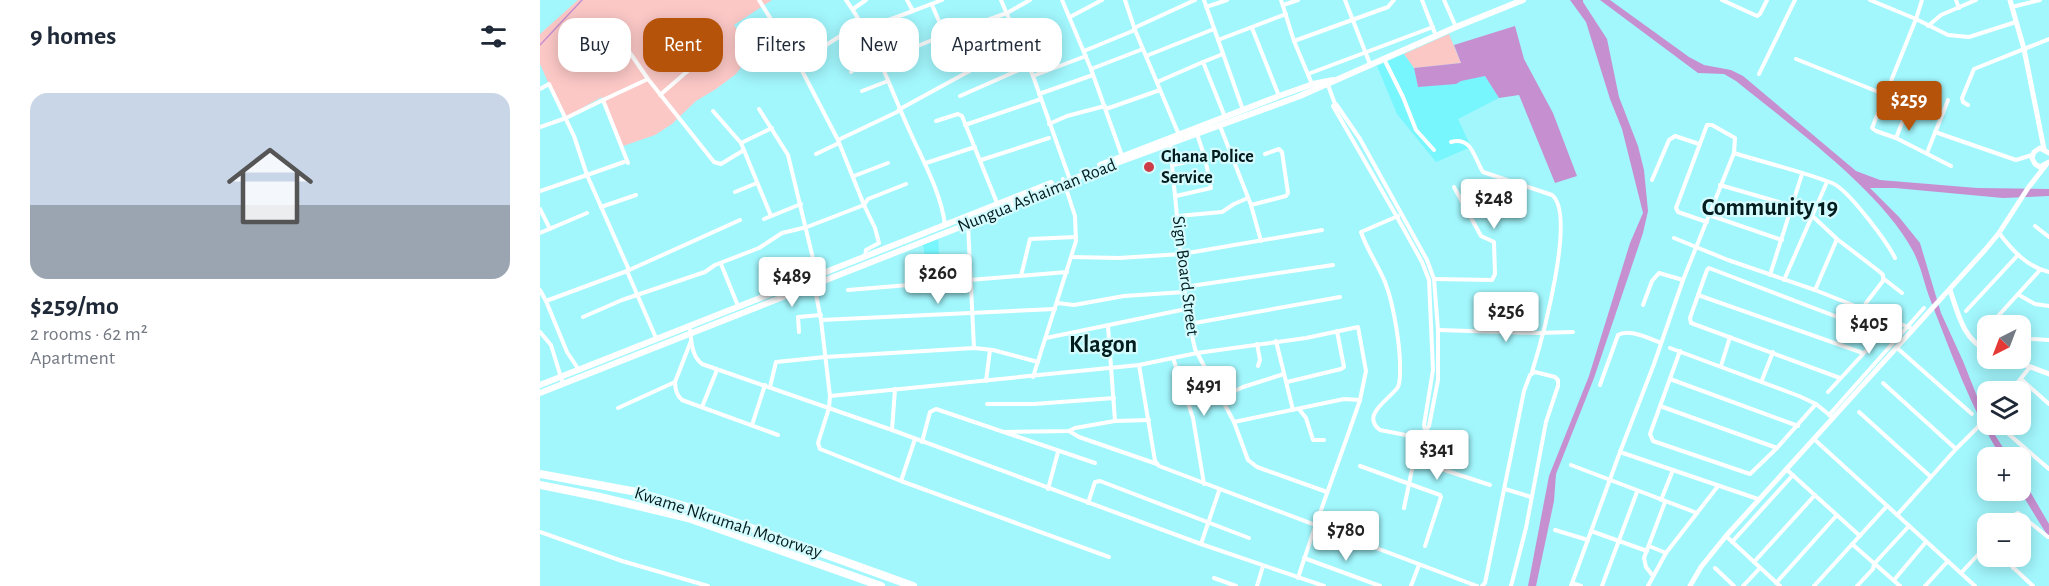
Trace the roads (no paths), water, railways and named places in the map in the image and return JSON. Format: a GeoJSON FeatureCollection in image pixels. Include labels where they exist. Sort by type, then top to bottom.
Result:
{"type":"FeatureCollection","features":[{"type":"Feature","properties":{"kind":"highway","name":"Kwame Nkrumah Motorway"},"geometry":{"type":"LineString","coordinates":[[540,474],[637,492],[707,513],[913,586]]}},
{"type":"Feature","properties":{"kind":"highway","name":"Kwame Nkrumah Motorway"},"geometry":{"type":"LineString","coordinates":[[540,486],[600,497],[688,518],[880,586]]}},
{"type":"Feature","properties":{"kind":"main road","name":"Nungua Ashaiman Road"},"geometry":{"type":"LineString","coordinates":[[540,393],[579,370],[656,338],[689,329],[738,306],[1279,96],[1330,82],[1523,0]]}},
{"type":"Feature","properties":{"kind":"main road","name":"Nungua Ashaiman Road"},"geometry":{"type":"LineString","coordinates":[[1179,136],[1220,125],[1314,87]]}},
{"type":"Feature","properties":{"kind":"main road","name":"Nungua Ashaiman Road"},"geometry":{"type":"LineString","coordinates":[[540,385],[562,380],[689,329],[815,285],[968,224],[1066,179],[1169,140]]}},
{"type":"Feature","properties":{"kind":"street"},"geometry":{"type":"LineString","coordinates":[[759,0],[770,18]]}},
{"type":"Feature","properties":{"kind":"street"},"geometry":{"type":"LineString","coordinates":[[846,0],[858,18]]}},
{"type":"Feature","properties":{"kind":"street"},"geometry":{"type":"LineString","coordinates":[[853,9],[866,0]]}},
{"type":"Feature","properties":{"kind":"street"},"geometry":{"type":"LineString","coordinates":[[908,0],[913,11]]}},
{"type":"Feature","properties":{"kind":"street"},"geometry":{"type":"LineString","coordinates":[[894,18],[942,0]]}},
{"type":"Feature","properties":{"kind":"street"},"geometry":{"type":"LineString","coordinates":[[1001,0],[1008,18]]}},
{"type":"Feature","properties":{"kind":"street"},"geometry":{"type":"LineString","coordinates":[[992,18],[1030,0]]}},
{"type":"Feature","properties":{"kind":"street"},"geometry":{"type":"LineString","coordinates":[[1062,0],[1106,108],[1122,157]]}},
{"type":"Feature","properties":{"kind":"street"},"geometry":{"type":"LineString","coordinates":[[1070,17],[1102,0]]}},
{"type":"Feature","properties":{"kind":"street"},"geometry":{"type":"LineString","coordinates":[[1125,0],[1134,29],[1179,136]]}},
{"type":"Feature","properties":{"kind":"street"},"geometry":{"type":"LineString","coordinates":[[1084,51],[1195,0]]}},
{"type":"Feature","properties":{"kind":"street"},"geometry":{"type":"LineString","coordinates":[[1204,0],[1243,111]]}},
{"type":"Feature","properties":{"kind":"street"},"geometry":{"type":"LineString","coordinates":[[1206,8],[1227,0]]}},
{"type":"Feature","properties":{"kind":"street"},"geometry":{"type":"LineString","coordinates":[[1298,0],[1282,3],[1294,41],[1314,87]]}},
{"type":"Feature","properties":{"kind":"street"},"geometry":{"type":"LineString","coordinates":[[1346,0],[1370,64]]}},
{"type":"Feature","properties":{"kind":"street"},"geometry":{"type":"LineString","coordinates":[[1294,41],[1388,6],[1394,0]]}},
{"type":"Feature","properties":{"kind":"street"},"geometry":{"type":"LineString","coordinates":[[1422,0],[1437,36]]}},
{"type":"Feature","properties":{"kind":"street"},"geometry":{"type":"LineString","coordinates":[[1444,0],[1456,27]]}},
{"type":"Feature","properties":{"kind":"street"},"geometry":{"type":"LineString","coordinates":[[1722,0],[1756,16],[1760,14],[1767,0]]}},
{"type":"Feature","properties":{"kind":"street"},"geometry":{"type":"LineString","coordinates":[[1759,74],[1795,0]]}},
{"type":"Feature","properties":{"kind":"street"},"geometry":{"type":"LineString","coordinates":[[1870,0],[1916,19],[1948,36],[1969,37],[2016,22]]}},
{"type":"Feature","properties":{"kind":"street"},"geometry":{"type":"LineString","coordinates":[[1882,0],[1886,6]]}},
{"type":"Feature","properties":{"kind":"street"},"geometry":{"type":"LineString","coordinates":[[1920,0],[1916,19],[1872,128],[1952,166]]}},
{"type":"Feature","properties":{"kind":"street"},"geometry":{"type":"LineString","coordinates":[[1956,0],[1959,8]]}},
{"type":"Feature","properties":{"kind":"street"},"geometry":{"type":"LineString","coordinates":[[1928,26],[1941,15],[1976,0]]}},
{"type":"Feature","properties":{"kind":"street"},"geometry":{"type":"LineString","coordinates":[[1935,132],[2016,160],[2034,152],[2048,151],[2041,137],[2024,49],[2010,0]]}},
{"type":"Feature","properties":{"kind":"street"},"geometry":{"type":"LineString","coordinates":[[2012,7],[2040,0]]}},
{"type":"Feature","properties":{"kind":"street"},"geometry":{"type":"LineString","coordinates":[[932,5],[938,18]]}},
{"type":"Feature","properties":{"kind":"street"},"geometry":{"type":"LineString","coordinates":[[1218,40],[1286,14]]}},
{"type":"Feature","properties":{"kind":"street"},"geometry":{"type":"LineString","coordinates":[[1308,74],[1433,27]]}},
{"type":"Feature","properties":{"kind":"street"},"geometry":{"type":"LineString","coordinates":[[1252,28],[1279,96]]}},
{"type":"Feature","properties":{"kind":"street"},"geometry":{"type":"LineString","coordinates":[[1146,56],[1214,29]]}},
{"type":"Feature","properties":{"kind":"street"},"geometry":{"type":"LineString","coordinates":[[1968,105],[1963,102],[1962,98],[1974,69],[2049,39]]}},
{"type":"Feature","properties":{"kind":"street"},"geometry":{"type":"LineString","coordinates":[[1091,69],[1143,49]]}},
{"type":"Feature","properties":{"kind":"street"},"geometry":{"type":"LineString","coordinates":[[631,54],[660,95],[714,162],[721,164],[744,150]]}},
{"type":"Feature","properties":{"kind":"street"},"geometry":{"type":"LineString","coordinates":[[1157,82],[1223,54]]}},
{"type":"Feature","properties":{"kind":"street"},"geometry":{"type":"LineString","coordinates":[[1033,76],[1086,56]]}},
{"type":"Feature","properties":{"kind":"street"},"geometry":{"type":"LineString","coordinates":[[1383,58],[1416,130],[1434,150]]}},
{"type":"Feature","properties":{"kind":"street"},"geometry":{"type":"LineString","coordinates":[[1796,59],[1886,95]]}},
{"type":"Feature","properties":{"kind":"street"},"geometry":{"type":"LineString","coordinates":[[1203,62],[1225,117]]}},
{"type":"Feature","properties":{"kind":"street"},"geometry":{"type":"LineString","coordinates":[[660,95],[686,72]]}},
{"type":"Feature","properties":{"kind":"street"},"geometry":{"type":"LineString","coordinates":[[803,72],[839,141],[880,241],[866,250],[865,256]]}},
{"type":"Feature","properties":{"kind":"street"},"geometry":{"type":"LineString","coordinates":[[884,72],[926,163],[945,225]]}},
{"type":"Feature","properties":{"kind":"street"},"geometry":{"type":"LineString","coordinates":[[816,154],[891,116],[967,72]]}},
{"type":"Feature","properties":{"kind":"street"},"geometry":{"type":"LineString","coordinates":[[960,96],[1014,72]]}},
{"type":"Feature","properties":{"kind":"street"},"geometry":{"type":"LineString","coordinates":[[1031,72],[1066,179],[1075,216],[1076,237],[1072,258],[1033,377]]}},
{"type":"Feature","properties":{"kind":"street"},"geometry":{"type":"LineString","coordinates":[[965,125],[1093,75]]}},
{"type":"Feature","properties":{"kind":"street"},"geometry":{"type":"LineString","coordinates":[[540,127],[566,118],[648,79]]}},
{"type":"Feature","properties":{"kind":"street"},"geometry":{"type":"LineString","coordinates":[[862,91],[888,81]]}},
{"type":"Feature","properties":{"kind":"street"},"geometry":{"type":"LineString","coordinates":[[1330,82],[1335,104],[1338,104],[1399,216],[1427,260],[1432,279],[1438,330],[1438,380],[1434,408],[1414,460],[1404,508]]}},
{"type":"Feature","properties":{"kind":"street"},"geometry":{"type":"LineString","coordinates":[[540,88],[549,84],[566,118],[587,175],[656,338]]}},
{"type":"Feature","properties":{"kind":"street"},"geometry":{"type":"LineString","coordinates":[[1896,138],[1917,84]]}},
{"type":"Feature","properties":{"kind":"street"},"geometry":{"type":"LineString","coordinates":[[1049,124],[1067,116],[1106,108],[1160,90]]}},
{"type":"Feature","properties":{"kind":"street"},"geometry":{"type":"LineString","coordinates":[[540,191],[626,163],[603,100]]}},
{"type":"Feature","properties":{"kind":"street"},"geometry":{"type":"LineString","coordinates":[[1927,153],[1948,100]]}},
{"type":"Feature","properties":{"kind":"street"},"geometry":{"type":"LineString","coordinates":[[759,109],[788,155],[807,226],[830,396],[829,408],[818,443],[820,449],[1109,557]]}},
{"type":"Feature","properties":{"kind":"street"},"geometry":{"type":"LineString","coordinates":[[713,111],[741,143],[771,216]]}},
{"type":"Feature","properties":{"kind":"street"},"geometry":{"type":"LineString","coordinates":[[936,121],[958,114],[962,116],[998,204]]}},
{"type":"Feature","properties":{"kind":"street"},"geometry":{"type":"LineString","coordinates":[[1581,586],[1572,585],[1683,280],[1707,222],[1720,185],[1734,153],[1735,138],[1710,124],[1706,126],[1676,208],[1678,212],[1707,222]]}},
{"type":"Feature","properties":{"kind":"street"},"geometry":{"type":"LineString","coordinates":[[1220,125],[1251,205],[1261,241]]}},
{"type":"Feature","properties":{"kind":"street"},"geometry":{"type":"LineString","coordinates":[[741,143],[772,128]]}},
{"type":"Feature","properties":{"kind":"street"},"geometry":{"type":"LineString","coordinates":[[1176,196],[1211,188],[1197,133]]}},
{"type":"Feature","properties":{"kind":"street"},"geometry":{"type":"LineString","coordinates":[[1652,180],[1672,137],[1699,144]]}},
{"type":"Feature","properties":{"kind":"street"},"geometry":{"type":"LineString","coordinates":[[2032,183],[2036,170],[2034,152],[2041,137]]}},
{"type":"Feature","properties":{"kind":"street"},"geometry":{"type":"LineString","coordinates":[[981,160],[1049,138]]}},
{"type":"Feature","properties":{"kind":"street"},"geometry":{"type":"LineString","coordinates":[[1451,142],[1459,139],[1465,141],[1472,148],[1483,172],[1552,195],[1558,201],[1560,238],[1554,292],[1544,333],[1524,391],[1485,583],[1482,586]]}},
{"type":"Feature","properties":{"kind":"street","name":"Sign Board Street"},"geometry":{"type":"LineString","coordinates":[[1169,140],[1186,309],[1197,353],[1234,422],[1246,454],[1253,464],[1327,492]]}},
{"type":"Feature","properties":{"kind":"street"},"geometry":{"type":"LineString","coordinates":[[926,163],[975,147]]}},
{"type":"Feature","properties":{"kind":"street"},"geometry":{"type":"LineString","coordinates":[[1251,205],[1286,196],[1288,193],[1282,152],[1279,149],[1265,154]]}},
{"type":"Feature","properties":{"kind":"street"},"geometry":{"type":"LineString","coordinates":[[1734,153],[1832,183],[1842,190],[1862,212],[1887,243],[1895,258]]}},
{"type":"Feature","properties":{"kind":"street"},"geometry":{"type":"LineString","coordinates":[[1173,165],[1205,158]]}},
{"type":"Feature","properties":{"kind":"street"},"geometry":{"type":"LineString","coordinates":[[854,176],[888,163]]}},
{"type":"Feature","properties":{"kind":"street"},"geometry":{"type":"LineString","coordinates":[[2035,164],[2040,166],[2047,164]]}},
{"type":"Feature","properties":{"kind":"street"},"geometry":{"type":"LineString","coordinates":[[1690,586],[1701,567],[1726,536],[1814,439],[1831,416],[1911,328],[1950,290],[1999,233],[2028,188],[2047,164]]}},
{"type":"Feature","properties":{"kind":"street"},"geometry":{"type":"LineString","coordinates":[[1770,275],[1802,174]]}},
{"type":"Feature","properties":{"kind":"street"},"geometry":{"type":"LineString","coordinates":[[1784,280],[1827,182]]}},
{"type":"Feature","properties":{"kind":"street"},"geometry":{"type":"LineString","coordinates":[[735,192],[757,183]]}},
{"type":"Feature","properties":{"kind":"street"},"geometry":{"type":"LineString","coordinates":[[583,317],[705,272],[759,248],[782,233],[864,205],[868,199],[906,184]]}},
{"type":"Feature","properties":{"kind":"street"},"geometry":{"type":"LineString","coordinates":[[1720,185],[1806,210],[1902,293]]}},
{"type":"Feature","properties":{"kind":"street"},"geometry":{"type":"LineString","coordinates":[[1432,279],[1492,280],[1496,274],[1494,242],[1481,236],[1454,188]]}},
{"type":"Feature","properties":{"kind":"street"},"geometry":{"type":"LineString","coordinates":[[601,207],[636,195]]}},
{"type":"Feature","properties":{"kind":"street"},"geometry":{"type":"LineString","coordinates":[[1178,216],[1222,212],[1248,198]]}},
{"type":"Feature","properties":{"kind":"street"},"geometry":{"type":"LineString","coordinates":[[764,219],[801,204]]}},
{"type":"Feature","properties":{"kind":"street"},"geometry":{"type":"LineString","coordinates":[[540,209],[550,229]]}},
{"type":"Feature","properties":{"kind":"street"},"geometry":{"type":"LineString","coordinates":[[540,233],[587,213]]}},
{"type":"Feature","properties":{"kind":"street"},"geometry":{"type":"LineString","coordinates":[[1709,215],[1782,240]]}},
{"type":"Feature","properties":{"kind":"street"},"geometry":{"type":"LineString","coordinates":[[1399,216],[1360,232],[1388,291],[1401,362],[1398,386],[1378,407],[1373,416],[1373,422],[1380,430],[1421,438]]}},
{"type":"Feature","properties":{"kind":"street"},"geometry":{"type":"LineString","coordinates":[[546,301],[628,271],[740,220]]}},
{"type":"Feature","properties":{"kind":"street"},"geometry":{"type":"LineString","coordinates":[[968,224],[974,348]]}},
{"type":"Feature","properties":{"kind":"street"},"geometry":{"type":"LineString","coordinates":[[2035,225],[2049,237]]}},
{"type":"Feature","properties":{"kind":"street"},"geometry":{"type":"LineString","coordinates":[[1072,258],[1182,254],[1322,230]]}},
{"type":"Feature","properties":{"kind":"street"},"geometry":{"type":"LineString","coordinates":[[1999,233],[2019,255],[2040,270],[2049,272]]}},
{"type":"Feature","properties":{"kind":"street"},"geometry":{"type":"LineString","coordinates":[[1021,276],[1030,240],[1076,237]]}},
{"type":"Feature","properties":{"kind":"street"},"geometry":{"type":"LineString","coordinates":[[1674,237],[1770,275],[1864,308],[1911,328]]}},
{"type":"Feature","properties":{"kind":"street"},"geometry":{"type":"LineString","coordinates":[[1815,290],[1837,239]]}},
{"type":"Feature","properties":{"kind":"street"},"geometry":{"type":"LineString","coordinates":[[1966,311],[2019,255]]}},
{"type":"Feature","properties":{"kind":"street"},"geometry":{"type":"LineString","coordinates":[[721,264],[738,306]]}},
{"type":"Feature","properties":{"kind":"street"},"geometry":{"type":"LineString","coordinates":[[1057,303],[1074,305],[1124,296],[1185,290],[1333,265]]}},
{"type":"Feature","properties":{"kind":"street"},"geometry":{"type":"LineString","coordinates":[[1840,378],[1689,321],[1705,273],[1709,268],[1882,334]]}},
{"type":"Feature","properties":{"kind":"street"},"geometry":{"type":"LineString","coordinates":[[2000,315],[2040,270]]}},
{"type":"Feature","properties":{"kind":"street"},"geometry":{"type":"LineString","coordinates":[[848,290],[1067,273]]}},
{"type":"Feature","properties":{"kind":"street"},"geometry":{"type":"LineString","coordinates":[[1643,305],[1652,281],[1659,273],[1683,280]]}},
{"type":"Feature","properties":{"kind":"street"},"geometry":{"type":"LineString","coordinates":[[1425,430],[1433,370],[1432,279]]}},
{"type":"Feature","properties":{"kind":"street"},"geometry":{"type":"LineString","coordinates":[[1864,308],[1884,279]]}},
{"type":"Feature","properties":{"kind":"street"},"geometry":{"type":"LineString","coordinates":[[540,290],[567,352],[579,370]]}},
{"type":"Feature","properties":{"kind":"street"},"geometry":{"type":"LineString","coordinates":[[1950,290],[1966,333],[1977,346]]}},
{"type":"Feature","properties":{"kind":"street"},"geometry":{"type":"LineString","coordinates":[[1698,295],[1863,353]]}},
{"type":"Feature","properties":{"kind":"street"},"geometry":{"type":"LineString","coordinates":[[2019,295],[2035,304],[2049,306]]}},
{"type":"Feature","properties":{"kind":"street"},"geometry":{"type":"LineString","coordinates":[[1189,324],[1340,297]]}},
{"type":"Feature","properties":{"kind":"street"},"geometry":{"type":"LineString","coordinates":[[821,320],[1055,309]]}},
{"type":"Feature","properties":{"kind":"street"},"geometry":{"type":"LineString","coordinates":[[1046,338],[1186,309]]}},
{"type":"Feature","properties":{"kind":"street"},"geometry":{"type":"LineString","coordinates":[[1831,416],[1896,347],[1924,309]]}},
{"type":"Feature","properties":{"kind":"street"},"geometry":{"type":"LineString","coordinates":[[799,332],[798,317],[820,315]]}},
{"type":"Feature","properties":{"kind":"street"},"geometry":{"type":"LineString","coordinates":[[1108,326],[1115,421]]}},
{"type":"Feature","properties":{"kind":"street"},"geometry":{"type":"LineString","coordinates":[[1828,392],[1889,326]]}},
{"type":"Feature","properties":{"kind":"street"},"geometry":{"type":"LineString","coordinates":[[830,396],[1139,365],[1197,353],[1358,327],[1366,371],[1360,400],[1346,447],[1327,492],[1298,578]]}},
{"type":"Feature","properties":{"kind":"street"},"geometry":{"type":"LineString","coordinates":[[689,329],[690,341],[697,361],[717,370],[892,430],[1048,489],[1324,586]]}},
{"type":"Feature","properties":{"kind":"street"},"geometry":{"type":"LineString","coordinates":[[1438,330],[1573,332]]}},
{"type":"Feature","properties":{"kind":"street"},"geometry":{"type":"LineString","coordinates":[[1287,382],[1341,369],[1344,366],[1338,331]]}},
{"type":"Feature","properties":{"kind":"street"},"geometry":{"type":"LineString","coordinates":[[540,332],[550,345],[562,380]]}},
{"type":"Feature","properties":{"kind":"street"},"geometry":{"type":"LineString","coordinates":[[1600,384],[1618,335],[1622,332],[1629,332],[1661,343]]}},
{"type":"Feature","properties":{"kind":"street"},"geometry":{"type":"LineString","coordinates":[[1721,366],[1731,337]]}},
{"type":"Feature","properties":{"kind":"street"},"geometry":{"type":"LineString","coordinates":[[2031,339],[2049,340]]}},
{"type":"Feature","properties":{"kind":"street"},"geometry":{"type":"LineString","coordinates":[[690,341],[675,382],[679,398],[778,435]]}},
{"type":"Feature","properties":{"kind":"street"},"geometry":{"type":"LineString","coordinates":[[1276,341],[1293,410]]}},
{"type":"Feature","properties":{"kind":"street"},"geometry":{"type":"LineString","coordinates":[[1257,344],[1260,360],[1258,366]]}},
{"type":"Feature","properties":{"kind":"street"},"geometry":{"type":"LineString","coordinates":[[1896,347],[1972,414]]}},
{"type":"Feature","properties":{"kind":"street"},"geometry":{"type":"LineString","coordinates":[[752,425],[776,362],[974,348],[1038,362]]}},
{"type":"Feature","properties":{"kind":"street"},"geometry":{"type":"LineString","coordinates":[[1670,348],[1762,380],[1816,404],[1831,416]]}},
{"type":"Feature","properties":{"kind":"street"},"geometry":{"type":"LineString","coordinates":[[986,381],[990,350]]}},
{"type":"Feature","properties":{"kind":"street"},"geometry":{"type":"LineString","coordinates":[[1680,351],[1650,434],[1653,441],[1747,474],[1753,472],[1778,448],[1816,404]]}},
{"type":"Feature","properties":{"kind":"street"},"geometry":{"type":"LineString","coordinates":[[1762,380],[1773,352]]}},
{"type":"Feature","properties":{"kind":"street"},"geometry":{"type":"LineString","coordinates":[[1173,358],[1193,418],[1205,485]]}},
{"type":"Feature","properties":{"kind":"street"},"geometry":{"type":"LineString","coordinates":[[1139,365],[1157,465]]}},
{"type":"Feature","properties":{"kind":"street"},"geometry":{"type":"LineString","coordinates":[[2031,367],[2049,374]]}},
{"type":"Feature","properties":{"kind":"street"},"geometry":{"type":"LineString","coordinates":[[2028,369],[2021,379],[2049,404]]}},
{"type":"Feature","properties":{"kind":"street"},"geometry":{"type":"LineString","coordinates":[[702,407],[717,370]]}},
{"type":"Feature","properties":{"kind":"street"},"geometry":{"type":"LineString","coordinates":[[1511,586],[1526,528],[1546,422],[1558,386],[1558,380],[1555,377],[1532,372]]}},
{"type":"Feature","properties":{"kind":"street"},"geometry":{"type":"LineString","coordinates":[[1220,398],[1243,387],[1284,375]]}},
{"type":"Feature","properties":{"kind":"street"},"geometry":{"type":"LineString","coordinates":[[1670,379],[1798,426]]}},
{"type":"Feature","properties":{"kind":"street"},"geometry":{"type":"LineString","coordinates":[[618,408],[675,382]]}},
{"type":"Feature","properties":{"kind":"street"},"geometry":{"type":"LineString","coordinates":[[1883,383],[1956,449]]}},
{"type":"Feature","properties":{"kind":"street"},"geometry":{"type":"LineString","coordinates":[[892,430],[895,389]]}},
{"type":"Feature","properties":{"kind":"street"},"geometry":{"type":"LineString","coordinates":[[987,404],[1034,404],[1114,398]]}},
{"type":"Feature","properties":{"kind":"street"},"geometry":{"type":"LineString","coordinates":[[1234,422],[1344,399],[1360,400]]}},
{"type":"Feature","properties":{"kind":"street"},"geometry":{"type":"LineString","coordinates":[[1660,406],[1778,448]]}},
{"type":"Feature","properties":{"kind":"street"},"geometry":{"type":"LineString","coordinates":[[1299,409],[1306,418],[1313,440],[1324,440]]}},
{"type":"Feature","properties":{"kind":"street"},"geometry":{"type":"LineString","coordinates":[[922,442],[930,412],[933,410],[1095,463]]}},
{"type":"Feature","properties":{"kind":"street"},"geometry":{"type":"LineString","coordinates":[[1858,412],[1931,477]]}},
{"type":"Feature","properties":{"kind":"street"},"geometry":{"type":"LineString","coordinates":[[1001,432],[1069,430],[1115,421],[1149,420]]}},
{"type":"Feature","properties":{"kind":"street"},"geometry":{"type":"LineString","coordinates":[[1898,516],[1977,428]]}},
{"type":"Feature","properties":{"kind":"street"},"geometry":{"type":"LineString","coordinates":[[1069,430],[1079,437],[1157,465],[1165,470],[1476,586]]}},
{"type":"Feature","properties":{"kind":"street"},"geometry":{"type":"LineString","coordinates":[[2010,435],[2049,469]]}},
{"type":"Feature","properties":{"kind":"street"},"geometry":{"type":"LineString","coordinates":[[901,481],[915,439]]}},
{"type":"Feature","properties":{"kind":"street"},"geometry":{"type":"LineString","coordinates":[[1814,439],[1975,586]]}},
{"type":"Feature","properties":{"kind":"street"},"geometry":{"type":"LineString","coordinates":[[1048,489],[1058,452]]}},
{"type":"Feature","properties":{"kind":"street"},"geometry":{"type":"LineString","coordinates":[[1620,452],[1759,500]]}},
{"type":"Feature","properties":{"kind":"street"},"geometry":{"type":"LineString","coordinates":[[1414,460],[1490,485]]}},
{"type":"Feature","properties":{"kind":"street"},"geometry":{"type":"LineString","coordinates":[[1571,465],[1697,513]]}},
{"type":"Feature","properties":{"kind":"street"},"geometry":{"type":"LineString","coordinates":[[1360,466],[1438,493],[1441,497],[1425,546]]}},
{"type":"Feature","properties":{"kind":"street"},"geometry":{"type":"LineString","coordinates":[[1786,469],[1860,536]]}},
{"type":"Feature","properties":{"kind":"street"},"geometry":{"type":"LineString","coordinates":[[1653,576],[1644,562],[1672,470]]}},
{"type":"Feature","properties":{"kind":"street"},"geometry":{"type":"LineString","coordinates":[[1732,542],[1793,475]]}},
{"type":"Feature","properties":{"kind":"street"},"geometry":{"type":"LineString","coordinates":[[1088,503],[1095,482],[1100,481],[1249,538]]}},
{"type":"Feature","properties":{"kind":"street"},"geometry":{"type":"LineString","coordinates":[[1648,586],[1666,553],[1718,486]]}},
{"type":"Feature","properties":{"kind":"street"},"geometry":{"type":"LineString","coordinates":[[1505,489],[1532,497]]}},
{"type":"Feature","properties":{"kind":"street"},"geometry":{"type":"LineString","coordinates":[[1201,544],[1219,490]]}},
{"type":"Feature","properties":{"kind":"street"},"geometry":{"type":"LineString","coordinates":[[1602,586],[1637,492]]}},
{"type":"Feature","properties":{"kind":"street"},"geometry":{"type":"LineString","coordinates":[[1754,562],[1815,495]]}},
{"type":"Feature","properties":{"kind":"street"},"geometry":{"type":"LineString","coordinates":[[1814,586],[1887,506]]}},
{"type":"Feature","properties":{"kind":"street"},"geometry":{"type":"LineString","coordinates":[[1726,536],[1778,584],[1837,515]]}},
{"type":"Feature","properties":{"kind":"street"},"geometry":{"type":"LineString","coordinates":[[2031,523],[2048,537]]}},
{"type":"Feature","properties":{"kind":"street"},"geometry":{"type":"LineString","coordinates":[[1857,586],[1909,526]]}},
{"type":"Feature","properties":{"kind":"street"},"geometry":{"type":"LineString","coordinates":[[1555,530],[1588,540]]}},
{"type":"Feature","properties":{"kind":"street"},"geometry":{"type":"LineString","coordinates":[[1591,531],[1666,553]]}},
{"type":"Feature","properties":{"kind":"street"},"geometry":{"type":"LineString","coordinates":[[540,532],[622,561],[708,586]]}},
{"type":"Feature","properties":{"kind":"street"},"geometry":{"type":"LineString","coordinates":[[1894,580],[1926,542]]}},
{"type":"Feature","properties":{"kind":"street"},"geometry":{"type":"LineString","coordinates":[[1852,544],[1899,586]]}},
{"type":"Feature","properties":{"kind":"street"},"geometry":{"type":"LineString","coordinates":[[1961,573],[1977,555]]}},
{"type":"Feature","properties":{"kind":"street"},"geometry":{"type":"LineString","coordinates":[[1304,558],[1380,586]]}},
{"type":"Feature","properties":{"kind":"street"},"geometry":{"type":"LineString","coordinates":[[1925,586],[1948,561]]}},
{"type":"Feature","properties":{"kind":"street"},"geometry":{"type":"LineString","coordinates":[[1411,586],[1419,565]]}},
{"type":"Feature","properties":{"kind":"street"},"geometry":{"type":"LineString","coordinates":[[1257,586],[1263,566]]}},
{"type":"Feature","properties":{"kind":"street"},"geometry":{"type":"LineString","coordinates":[[2013,567],[2033,586]]}},
{"type":"Feature","properties":{"kind":"street"},"geometry":{"type":"LineString","coordinates":[[1715,568],[1734,586]]}},
{"type":"Feature","properties":{"kind":"street"},"geometry":{"type":"LineString","coordinates":[[1743,586],[1760,568]]}},
{"type":"Feature","properties":{"kind":"street"},"geometry":{"type":"LineString","coordinates":[[1214,578],[1236,586]]}},
{"type":"Feature","properties":{"kind":"waterway"},"geometry":{"type":"LineString","coordinates":[[540,45],[582,0]]}},
{"type":"Feature","properties":{"kind":"place","name":"Ghana Police Service"},"geometry":{"type":"Point","coordinates":[1149,167]}},
{"type":"Feature","properties":{"kind":"district","name":"Community 19"},"geometry":{"type":"Point","coordinates":[1770,208]}},
{"type":"Feature","properties":{"kind":"district","name":"Klagon"},"geometry":{"type":"Point","coordinates":[1103,345]}}]}
